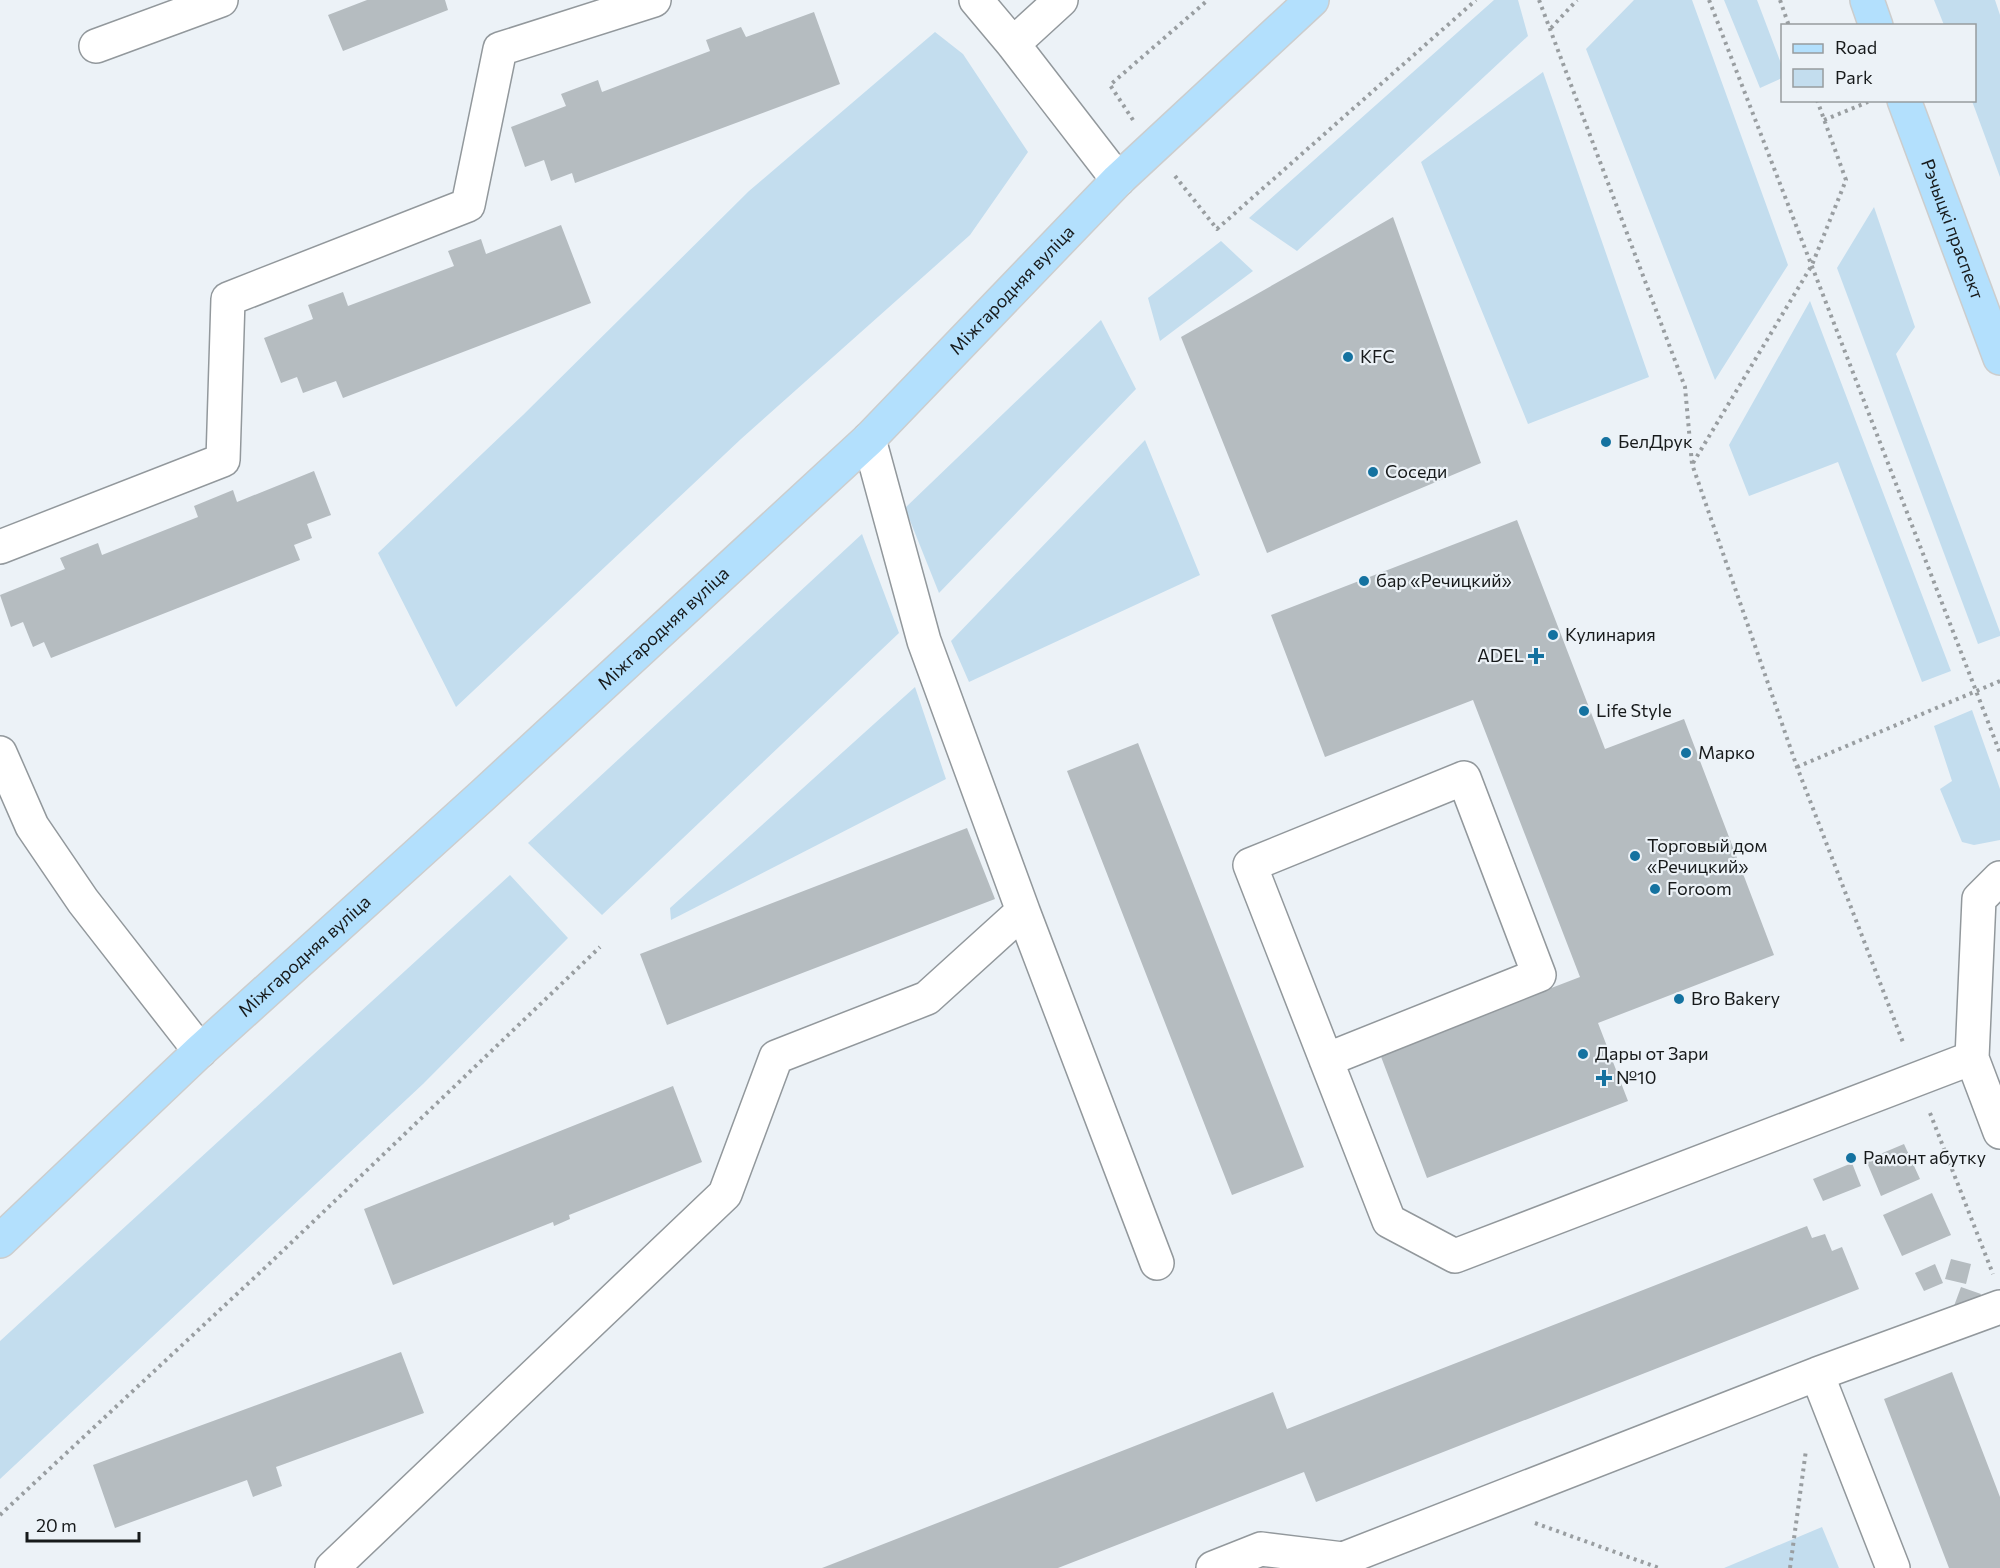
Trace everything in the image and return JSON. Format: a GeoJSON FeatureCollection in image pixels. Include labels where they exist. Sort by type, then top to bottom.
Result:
{"type":"FeatureCollection","features":[{"type":"Feature","properties":{"kind":"main road","name":"Міжгародняя вуліца"},"geometry":{"type":"LineString","coordinates":[[0,1241],[200,1051],[483,795],[869,439],[1118,180],[1312,0]]}},
{"type":"Feature","properties":{"kind":"main road"},"geometry":{"type":"LineString","coordinates":[[1867,0],[1875,24]]}},
{"type":"Feature","properties":{"kind":"main road","name":"Рэчыцкі праспект"},"geometry":{"type":"LineString","coordinates":[[1905,102],[2000,358]]}},
{"type":"Feature","properties":{"kind":"lane"},"geometry":{"type":"LineString","coordinates":[[96,46],[221,0]]}},
{"type":"Feature","properties":{"kind":"lane"},"geometry":{"type":"LineString","coordinates":[[0,547],[224,460],[228,298],[468,205],[500,49],[654,0]]}},
{"type":"Feature","properties":{"kind":"lane"},"geometry":{"type":"LineString","coordinates":[[975,0],[1013,44],[1118,180]]}},
{"type":"Feature","properties":{"kind":"lane"},"geometry":{"type":"LineString","coordinates":[[1013,44],[1061,0]]}},
{"type":"Feature","properties":{"kind":"lane"},"geometry":{"type":"LineString","coordinates":[[869,439],[924,641],[1023,911],[1157,1263]]}},
{"type":"Feature","properties":{"kind":"lane"},"geometry":{"type":"LineString","coordinates":[[0,753],[32,826],[82,901],[200,1051]]}},
{"type":"Feature","properties":{"kind":"lane"},"geometry":{"type":"LineString","coordinates":[[1326,1060],[1539,975],[1464,778],[1250,865],[1326,1060],[1389,1221],[1455,1256],[1917,1081],[1972,1058]]}},
{"type":"Feature","properties":{"kind":"lane"},"geometry":{"type":"LineString","coordinates":[[2000,878],[1979,899],[1972,1058],[2000,1132]]}},
{"type":"Feature","properties":{"kind":"lane"},"geometry":{"type":"LineString","coordinates":[[332,1568],[725,1194],[776,1058],[927,998],[1023,911]]}},
{"type":"Feature","properties":{"kind":"lane"},"geometry":{"type":"LineString","coordinates":[[1213,1568],[1261,1549],[1345,1563],[1484,1504],[1817,1374],[1998,1294]]}},
{"type":"Feature","properties":{"kind":"lane"},"geometry":{"type":"LineString","coordinates":[[1817,1374],[1893,1568]]}},
{"type":"Feature","properties":{"kind":"path"},"geometry":{"type":"LineString","coordinates":[[1217,229],[1476,0]]}},
{"type":"Feature","properties":{"kind":"path"},"geometry":{"type":"LineString","coordinates":[[1539,0],[1685,387],[1692,464],[1797,767],[1998,1294]]}},
{"type":"Feature","properties":{"kind":"path"},"geometry":{"type":"LineString","coordinates":[[1551,28],[1577,0]]}},
{"type":"Feature","properties":{"kind":"path"},"geometry":{"type":"LineString","coordinates":[[1709,0],[2000,753]]}},
{"type":"Feature","properties":{"kind":"path"},"geometry":{"type":"LineString","coordinates":[[1780,0],[1788,24]]}},
{"type":"Feature","properties":{"kind":"path"},"geometry":{"type":"LineString","coordinates":[[1692,464],[1812,265],[1846,180],[1818,102]]}},
{"type":"Feature","properties":{"kind":"path"},"geometry":{"type":"LineString","coordinates":[[1824,120],[1866,102]]}},
{"type":"Feature","properties":{"kind":"path"},"geometry":{"type":"LineString","coordinates":[[1797,767],[2000,681]]}},
{"type":"Feature","properties":{"kind":"path"},"geometry":{"type":"LineString","coordinates":[[0,1515],[269,1264],[600,947]]}},
{"type":"Feature","properties":{"kind":"path"},"geometry":{"type":"LineString","coordinates":[[1790,1568],[1808,1442]]}},
{"type":"Feature","properties":{"kind":"path"},"geometry":{"type":"LineString","coordinates":[[1484,1504],[1659,1568]]}},
{"type":"Feature","properties":{"kind":"green space"},"geometry":{"type":"Polygon","coordinates":[[[1494,0],[1518,0],[1528,36],[1297,251],[1249,218],[1494,0]]]}},
{"type":"Feature","properties":{"kind":"green space"},"geometry":{"type":"Polygon","coordinates":[[[1634,0],[1692,0],[1788,265],[1715,380],[1586,49],[1634,0]]]}},
{"type":"Feature","properties":{"kind":"green space"},"geometry":{"type":"Polygon","coordinates":[[[1724,0],[1757,0],[1781,63],[1781,78],[1760,88],[1724,0]]]}},
{"type":"Feature","properties":{"kind":"green space"},"geometry":{"type":"Polygon","coordinates":[[[1934,0],[1995,0],[2000,15],[2000,177],[1972,102],[1976,102],[1976,24],[1944,24],[1934,0]]]}},
{"type":"Feature","properties":{"kind":"green space"},"geometry":{"type":"Polygon","coordinates":[[[935,32],[963,54],[1028,152],[970,235],[741,439],[456,707],[378,553],[523,415],[749,191],[935,32]]]}},
{"type":"Feature","properties":{"kind":"green space"},"geometry":{"type":"Polygon","coordinates":[[[1543,72],[1649,377],[1528,424],[1421,162],[1543,72]]]}},
{"type":"Feature","properties":{"kind":"green space"},"geometry":{"type":"Polygon","coordinates":[[[1874,207],[1915,327],[1896,354],[2000,632],[2000,636],[1978,644],[1837,268],[1874,207]]]}},
{"type":"Feature","properties":{"kind":"green space"},"geometry":{"type":"Polygon","coordinates":[[[1221,241],[1253,271],[1160,341],[1148,298],[1221,241]]]}},
{"type":"Feature","properties":{"kind":"green space"},"geometry":{"type":"Polygon","coordinates":[[[1810,301],[1951,671],[1922,682],[1838,462],[1749,496],[1729,445],[1810,301]]]}},
{"type":"Feature","properties":{"kind":"green space"},"geometry":{"type":"Polygon","coordinates":[[[1101,320],[1136,389],[939,593],[905,508],[1101,320]]]}},
{"type":"Feature","properties":{"kind":"green space"},"geometry":{"type":"Polygon","coordinates":[[[1145,440],[1200,575],[969,682],[951,641],[1145,440]]]}},
{"type":"Feature","properties":{"kind":"green space"},"geometry":{"type":"Polygon","coordinates":[[[862,534],[899,633],[602,915],[528,843],[862,534]]]}},
{"type":"Feature","properties":{"kind":"green space"},"geometry":{"type":"Polygon","coordinates":[[[915,687],[946,779],[671,920],[670,908],[915,687]]]}},
{"type":"Feature","properties":{"kind":"green space"},"geometry":{"type":"Polygon","coordinates":[[[1972,710],[2000,789],[2000,840],[1974,845],[1962,842],[1940,789],[1952,781],[1934,726],[1972,710]]]}},
{"type":"Feature","properties":{"kind":"green space"},"geometry":{"type":"Polygon","coordinates":[[[510,875],[568,938],[423,1084],[0,1479],[0,1341],[510,875]]]}},
{"type":"Feature","properties":{"kind":"green space"},"geometry":{"type":"Polygon","coordinates":[[[1822,1527],[1839,1568],[1724,1568],[1822,1527]]]}},
{"type":"Feature","properties":{"kind":"building"},"geometry":{"type":"Polygon","coordinates":[[[367,0],[445,0],[448,10],[343,51],[328,15],[367,0]]]}},
{"type":"Feature","properties":{"kind":"building"},"geometry":{"type":"Polygon","coordinates":[[[814,12],[840,84],[575,183],[572,173],[551,181],[544,160],[525,167],[511,127],[566,106],[561,94],[598,80],[602,92],[710,51],[706,40],[741,27],[746,37],[814,12]]]}},
{"type":"Feature","properties":{"kind":"building"},"geometry":{"type":"Polygon","coordinates":[[[1393,217],[1481,463],[1267,553],[1181,337],[1393,217]]]}},
{"type":"Feature","properties":{"kind":"building"},"geometry":{"type":"Polygon","coordinates":[[[561,225],[591,303],[343,398],[336,381],[303,393],[297,377],[281,383],[264,338],[313,319],[308,305],[343,292],[348,306],[454,266],[448,251],[481,239],[486,254],[561,225]]]}},
{"type":"Feature","properties":{"kind":"building"},"geometry":{"type":"Polygon","coordinates":[[[314,471],[331,515],[307,524],[312,538],[294,545],[300,560],[51,658],[44,642],[33,647],[23,622],[11,627],[0,595],[65,569],[60,558],[98,543],[102,555],[198,517],[194,506],[233,490],[237,502],[314,471]]]}},
{"type":"Feature","properties":{"kind":"building","name":"Торговый дом «Речицкий»"},"geometry":{"type":"Polygon","coordinates":[[[1517,520],[1605,749],[1684,719],[1774,955],[1598,1023],[1628,1101],[1427,1178],[1380,1054],[1580,977],[1473,700],[1325,757],[1271,615],[1517,520]]]}},
{"type":"Feature","properties":{"kind":"building"},"geometry":{"type":"Polygon","coordinates":[[[1138,743],[1304,1167],[1232,1195],[1067,771],[1138,743]]]}},
{"type":"Feature","properties":{"kind":"building"},"geometry":{"type":"Polygon","coordinates":[[[967,828],[995,899],[667,1025],[640,954],[967,828]]]}},
{"type":"Feature","properties":{"kind":"building"},"geometry":{"type":"Polygon","coordinates":[[[673,1086],[702,1162],[569,1215],[570,1219],[554,1226],[553,1222],[393,1285],[364,1209],[673,1086]]]}},
{"type":"Feature","properties":{"kind":"building"},"geometry":{"type":"Polygon","coordinates":[[[1904,1144],[1920,1179],[1881,1196],[1866,1160],[1904,1144]]]}},
{"type":"Feature","properties":{"kind":"building"},"geometry":{"type":"Polygon","coordinates":[[[1852,1163],[1861,1186],[1823,1201],[1813,1179],[1852,1163]]]}},
{"type":"Feature","properties":{"kind":"building"},"geometry":{"type":"Polygon","coordinates":[[[1932,1193],[1951,1235],[1902,1256],[1883,1215],[1932,1193]]]}},
{"type":"Feature","properties":{"kind":"building"},"geometry":{"type":"Polygon","coordinates":[[[1807,1226],[1812,1238],[1825,1234],[1832,1251],[1842,1247],[1859,1289],[1316,1502],[1304,1472],[1058,1568],[822,1568],[1273,1392],[1287,1429],[1807,1226]]]}},
{"type":"Feature","properties":{"kind":"building"},"geometry":{"type":"Polygon","coordinates":[[[1951,1259],[1971,1264],[1966,1284],[1945,1279],[1951,1259]]]}},
{"type":"Feature","properties":{"kind":"building"},"geometry":{"type":"Polygon","coordinates":[[[1935,1264],[1943,1283],[1924,1291],[1915,1273],[1935,1264]]]}},
{"type":"Feature","properties":{"kind":"building"},"geometry":{"type":"Polygon","coordinates":[[[1961,1287],[1981,1294],[1974,1313],[1954,1306],[1961,1287]]]}},
{"type":"Feature","properties":{"kind":"building"},"geometry":{"type":"Polygon","coordinates":[[[401,1352],[424,1413],[276,1467],[282,1486],[253,1497],[247,1480],[115,1528],[93,1465],[401,1352]]]}},
{"type":"Feature","properties":{"kind":"building"},"geometry":{"type":"Polygon","coordinates":[[[1952,1372],[2000,1497],[2000,1568],[1949,1568],[1884,1399],[1952,1372]]]}},
{"type":"Feature","properties":{"kind":"place","name":"KFC"},"geometry":{"type":"Point","coordinates":[1348,357]}},
{"type":"Feature","properties":{"kind":"place","name":"БелДрук"},"geometry":{"type":"Point","coordinates":[1606,442]}},
{"type":"Feature","properties":{"kind":"place","name":"Соседи"},"geometry":{"type":"Point","coordinates":[1373,472]}},
{"type":"Feature","properties":{"kind":"place","name":"бар «Речицкий»"},"geometry":{"type":"Point","coordinates":[1364,581]}},
{"type":"Feature","properties":{"kind":"place","name":"Кулинария"},"geometry":{"type":"Point","coordinates":[1553,635]}},
{"type":"Feature","properties":{"kind":"place","name":"ADEL"},"geometry":{"type":"Point","coordinates":[1536,656]}},
{"type":"Feature","properties":{"kind":"place","name":"Life Style"},"geometry":{"type":"Point","coordinates":[1584,711]}},
{"type":"Feature","properties":{"kind":"place","name":"Марко"},"geometry":{"type":"Point","coordinates":[1686,753]}},
{"type":"Feature","properties":{"kind":"place","name":"Торговый дом «Речицкий»"},"geometry":{"type":"Point","coordinates":[1635,856]}},
{"type":"Feature","properties":{"kind":"place","name":"Foroom"},"geometry":{"type":"Point","coordinates":[1655,889]}},
{"type":"Feature","properties":{"kind":"place","name":"Bro Bakery"},"geometry":{"type":"Point","coordinates":[1679,999]}},
{"type":"Feature","properties":{"kind":"place","name":"Дары от Зари"},"geometry":{"type":"Point","coordinates":[1583,1054]}},
{"type":"Feature","properties":{"kind":"place","name":"№10"},"geometry":{"type":"Point","coordinates":[1604,1078]}},
{"type":"Feature","properties":{"kind":"place","name":"Рамонт абутку"},"geometry":{"type":"Point","coordinates":[1851,1158]}}]}
